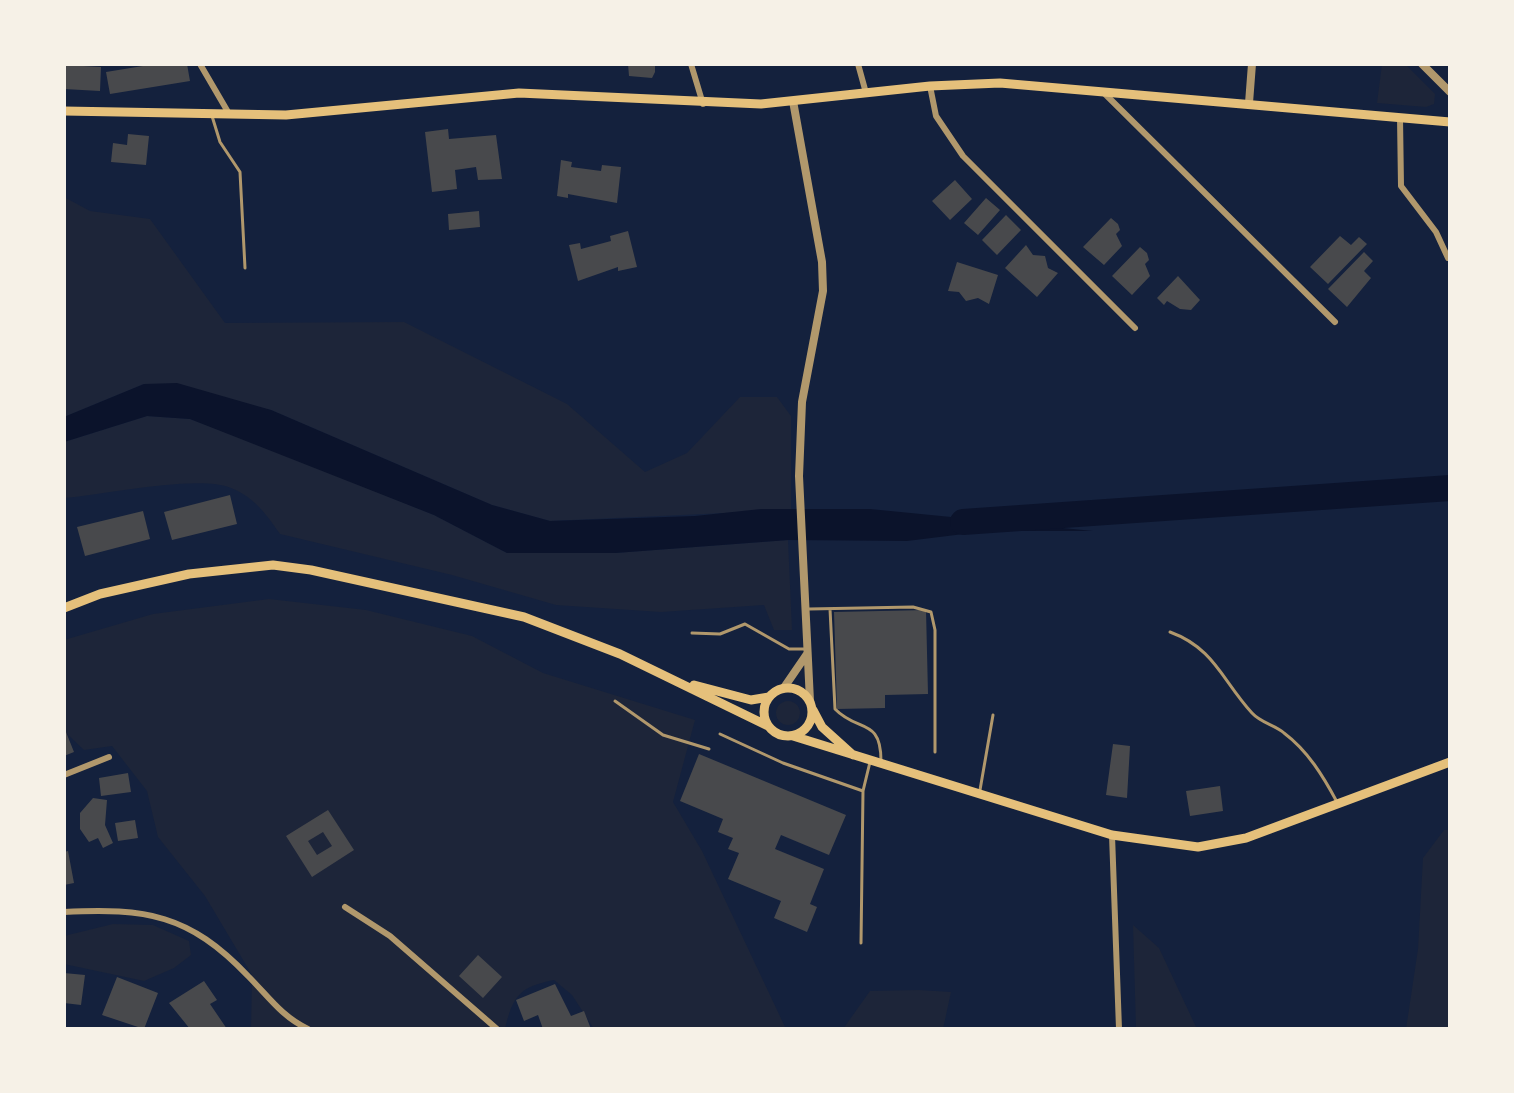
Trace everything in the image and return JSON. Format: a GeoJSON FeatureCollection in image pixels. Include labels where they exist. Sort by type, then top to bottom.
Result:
{"type":"FeatureCollection","features":[{"type":"Feature","properties":{"kind":"main road"},"geometry":{"type":"LineString","coordinates":[[64,111],[322,113],[519,93],[564,92],[703,104],[793,101],[930,86],[1000,83],[1450,122]]}},
{"type":"Feature","properties":{"kind":"main road"},"geometry":{"type":"LineString","coordinates":[[64,608],[100,594],[189,574],[273,565],[457,599],[524,617],[661,673],[784,736],[793,736],[859,759],[1112,835],[1169,845],[1222,844],[1246,838],[1450,762]]}},
{"type":"Feature","properties":{"kind":"main road"},"geometry":{"type":"LineString","coordinates":[[661,673],[751,700],[793,688],[811,705],[822,727],[859,759]]}},
{"type":"Feature","properties":{"kind":"main road"},"geometry":{"type":"LineString","coordinates":[[768,726],[764,712],[769,697]]}},
{"type":"Feature","properties":{"kind":"main road"},"geometry":{"type":"LineString","coordinates":[[793,736],[806,730],[811,705]]}},
{"type":"Feature","properties":{"kind":"street"},"geometry":{"type":"LineString","coordinates":[[200,64],[228,112]]}},
{"type":"Feature","properties":{"kind":"street"},"geometry":{"type":"LineString","coordinates":[[691,64],[703,104]]}},
{"type":"Feature","properties":{"kind":"street"},"geometry":{"type":"LineString","coordinates":[[858,64],[866,93]]}},
{"type":"Feature","properties":{"kind":"street"},"geometry":{"type":"LineString","coordinates":[[1249,103],[1252,64]]}},
{"type":"Feature","properties":{"kind":"street"},"geometry":{"type":"LineString","coordinates":[[1422,64],[1450,92]]}},
{"type":"Feature","properties":{"kind":"street"},"geometry":{"type":"LineString","coordinates":[[930,86],[936,116],[963,156],[1135,328]]}},
{"type":"Feature","properties":{"kind":"street"},"geometry":{"type":"LineString","coordinates":[[1103,92],[1335,322]]}},
{"type":"Feature","properties":{"kind":"street"},"geometry":{"type":"LineString","coordinates":[[793,101],[822,262],[823,291],[802,402],[799,476],[811,705]]}},
{"type":"Feature","properties":{"kind":"street"},"geometry":{"type":"LineString","coordinates":[[1400,118],[1401,186],[1436,232],[1448,258]]}},
{"type":"Feature","properties":{"kind":"street"},"geometry":{"type":"LineString","coordinates":[[783,689],[807,651]]}},
{"type":"Feature","properties":{"kind":"street"},"geometry":{"type":"LineString","coordinates":[[64,775],[109,757]]}},
{"type":"Feature","properties":{"kind":"street"},"geometry":{"type":"LineString","coordinates":[[1112,835],[1119,1029]]}},
{"type":"Feature","properties":{"kind":"street"},"geometry":{"type":"LineString","coordinates":[[345,907],[390,936],[497,1029]]}},
{"type":"Feature","properties":{"kind":"street"},"geometry":{"type":"LineString","coordinates":[[64,912],[146,914],[176,920],[247,974],[283,1014],[308,1029]]}},
{"type":"Feature","properties":{"kind":"lane"},"geometry":{"type":"LineString","coordinates":[[211,112],[220,142],[240,172],[245,268]]}},
{"type":"Feature","properties":{"kind":"lane"},"geometry":{"type":"LineString","coordinates":[[805,609],[913,607],[931,612],[935,630],[935,752]]}},
{"type":"Feature","properties":{"kind":"lane"},"geometry":{"type":"LineString","coordinates":[[830,609],[835,709],[877,735],[881,765]]}},
{"type":"Feature","properties":{"kind":"lane"},"geometry":{"type":"LineString","coordinates":[[692,633],[720,634],[745,624],[789,649],[807,651]]}},
{"type":"Feature","properties":{"kind":"lane"},"geometry":{"type":"LineString","coordinates":[[1170,632],[1192,640],[1204,650],[1256,717],[1282,730],[1304,750],[1337,802]]}},
{"type":"Feature","properties":{"kind":"lane"},"geometry":{"type":"LineString","coordinates":[[615,701],[663,735],[709,749]]}},
{"type":"Feature","properties":{"kind":"lane"},"geometry":{"type":"LineString","coordinates":[[980,794],[993,715]]}},
{"type":"Feature","properties":{"kind":"lane"},"geometry":{"type":"LineString","coordinates":[[720,734],[783,763],[863,791]]}},
{"type":"Feature","properties":{"kind":"lane"},"geometry":{"type":"LineString","coordinates":[[861,943],[863,791],[870,762]]}},
{"type":"Feature","properties":{"kind":"shaded area"},"geometry":{"type":"Polygon","coordinates":[[[1382,64],[1405,64],[1435,94],[1434,104],[1426,107],[1377,103],[1382,64]]]}},
{"type":"Feature","properties":{"kind":"shaded area"},"geometry":{"type":"Polygon","coordinates":[[[64,197],[90,211],[150,219],[225,323],[404,322],[567,404],[645,472],[687,453],[740,397],[777,397],[791,416],[791,510],[550,521],[492,505],[271,410],[144,384],[64,417],[64,197]]]}},
{"type":"Feature","properties":{"kind":"shaded area"},"geometry":{"type":"Polygon","coordinates":[[[177,383],[271,410],[492,505],[550,521],[695,516],[761,509],[870,509],[1093,531],[988,531],[907,541],[788,540],[615,553],[507,553],[434,515],[190,419],[147,416],[64,442],[64,417],[144,384],[177,383]]]}},
{"type":"Feature","properties":{"kind":"shaded area"},"geometry":{"type":"Polygon","coordinates":[[[147,416],[190,419],[271,449],[434,515],[507,553],[615,553],[788,540],[792,630],[774,630],[764,605],[661,612],[556,605],[452,575],[280,534],[265,513],[247,496],[216,484],[174,484],[64,498],[64,442],[147,416]]]}},
{"type":"Feature","properties":{"kind":"shaded area"},"geometry":{"type":"Polygon","coordinates":[[[269,599],[366,610],[472,636],[543,673],[695,720],[673,802],[702,851],[786,1029],[594,1029],[572,995],[554,980],[533,986],[520,994],[511,1008],[505,1029],[251,1029],[252,975],[205,896],[158,837],[147,791],[112,746],[84,750],[64,731],[64,640],[153,614],[269,599]]]}},
{"type":"Feature","properties":{"kind":"shaded area"},"geometry":{"type":"Polygon","coordinates":[[[788,701],[796,705],[800,713],[796,721],[788,725],[780,721],[776,713],[780,705],[788,701]]]}},
{"type":"Feature","properties":{"kind":"shaded area"},"geometry":{"type":"Polygon","coordinates":[[[1444,830],[1450,830],[1450,1029],[1406,1029],[1418,949],[1423,858],[1444,830]]]}},
{"type":"Feature","properties":{"kind":"shaded area"},"geometry":{"type":"Polygon","coordinates":[[[113,924],[153,925],[189,941],[191,955],[174,968],[144,981],[64,964],[64,936],[113,924]]]}},
{"type":"Feature","properties":{"kind":"shaded area"},"geometry":{"type":"Polygon","coordinates":[[[1133,925],[1159,948],[1197,1029],[1136,1029],[1133,925]]]}},
{"type":"Feature","properties":{"kind":"shaded area"},"geometry":{"type":"Polygon","coordinates":[[[870,991],[951,992],[943,1029],[843,1029],[870,991]]]}},
{"type":"Feature","properties":{"kind":"building"},"geometry":{"type":"Polygon","coordinates":[[[155,64],[187,64],[190,81],[110,94],[106,72],[155,64]]]}},
{"type":"Feature","properties":{"kind":"building"},"geometry":{"type":"Polygon","coordinates":[[[628,64],[655,64],[655,72],[652,78],[629,76],[628,64]]]}},
{"type":"Feature","properties":{"kind":"building"},"geometry":{"type":"Polygon","coordinates":[[[66,65],[101,67],[100,91],[64,89],[66,65]]]}},
{"type":"Feature","properties":{"kind":"building"},"geometry":{"type":"Polygon","coordinates":[[[448,129],[449,139],[496,135],[502,179],[478,180],[476,167],[455,170],[457,189],[432,192],[425,132],[448,129]]]}},
{"type":"Feature","properties":{"kind":"building"},"geometry":{"type":"Polygon","coordinates":[[[128,134],[149,136],[146,165],[111,162],[113,143],[127,145],[128,134]]]}},
{"type":"Feature","properties":{"kind":"building"},"geometry":{"type":"Polygon","coordinates":[[[561,160],[572,162],[571,167],[601,171],[602,165],[621,167],[617,203],[568,194],[568,198],[557,196],[561,160]]]}},
{"type":"Feature","properties":{"kind":"building"},"geometry":{"type":"Polygon","coordinates":[[[955,180],[972,199],[950,220],[932,201],[955,180]]]}},
{"type":"Feature","properties":{"kind":"building"},"geometry":{"type":"Polygon","coordinates":[[[986,198],[1000,210],[978,235],[964,223],[986,198]]]}},
{"type":"Feature","properties":{"kind":"building"},"geometry":{"type":"Polygon","coordinates":[[[479,211],[480,227],[449,230],[448,214],[479,211]]]}},
{"type":"Feature","properties":{"kind":"building"},"geometry":{"type":"Polygon","coordinates":[[[1006,215],[1021,230],[997,255],[982,240],[1006,215]]]}},
{"type":"Feature","properties":{"kind":"building"},"geometry":{"type":"Polygon","coordinates":[[[1111,218],[1118,224],[1120,230],[1116,234],[1122,246],[1104,265],[1083,247],[1111,218]]]}},
{"type":"Feature","properties":{"kind":"building"},"geometry":{"type":"Polygon","coordinates":[[[628,231],[637,267],[618,271],[618,267],[578,281],[569,245],[580,243],[581,249],[611,241],[610,236],[628,231]]]}},
{"type":"Feature","properties":{"kind":"building"},"geometry":{"type":"Polygon","coordinates":[[[1340,236],[1351,245],[1359,237],[1367,244],[1328,284],[1310,267],[1340,236]]]}},
{"type":"Feature","properties":{"kind":"building"},"geometry":{"type":"Polygon","coordinates":[[[1026,245],[1033,255],[1045,256],[1048,268],[1058,273],[1037,297],[1005,268],[1026,245]]]}},
{"type":"Feature","properties":{"kind":"building"},"geometry":{"type":"Polygon","coordinates":[[[1140,247],[1147,253],[1149,260],[1145,264],[1150,276],[1132,295],[1112,276],[1140,247]]]}},
{"type":"Feature","properties":{"kind":"building"},"geometry":{"type":"Polygon","coordinates":[[[1364,252],[1373,261],[1364,271],[1371,278],[1347,307],[1328,289],[1364,252]]]}},
{"type":"Feature","properties":{"kind":"building"},"geometry":{"type":"Polygon","coordinates":[[[957,262],[998,275],[989,304],[978,298],[966,301],[959,292],[948,291],[957,262]]]}},
{"type":"Feature","properties":{"kind":"building"},"geometry":{"type":"Polygon","coordinates":[[[1178,276],[1200,300],[1191,310],[1180,309],[1167,301],[1164,305],[1157,298],[1178,276]]]}},
{"type":"Feature","properties":{"kind":"building"},"geometry":{"type":"Polygon","coordinates":[[[230,495],[237,524],[172,540],[164,512],[230,495]]]}},
{"type":"Feature","properties":{"kind":"building"},"geometry":{"type":"Polygon","coordinates":[[[143,511],[150,539],[85,556],[77,527],[143,511]]]}},
{"type":"Feature","properties":{"kind":"building"},"geometry":{"type":"Polygon","coordinates":[[[926,610],[928,694],[885,695],[885,708],[837,709],[834,612],[926,610]]]}},
{"type":"Feature","properties":{"kind":"building"},"geometry":{"type":"Polygon","coordinates":[[[64,727],[74,752],[64,756],[64,727]]]}},
{"type":"Feature","properties":{"kind":"building"},"geometry":{"type":"Polygon","coordinates":[[[1113,744],[1130,746],[1127,798],[1106,795],[1113,744]]]}},
{"type":"Feature","properties":{"kind":"building"},"geometry":{"type":"Polygon","coordinates":[[[699,754],[846,815],[829,855],[781,835],[775,849],[824,869],[810,904],[817,907],[807,932],[774,918],[781,901],[728,879],[739,853],[728,849],[733,838],[718,832],[723,819],[680,801],[699,754]]]}},
{"type":"Feature","properties":{"kind":"building"},"geometry":{"type":"Polygon","coordinates":[[[128,773],[131,792],[101,796],[99,778],[128,773]]]}},
{"type":"Feature","properties":{"kind":"building"},"geometry":{"type":"Polygon","coordinates":[[[1220,786],[1223,811],[1190,816],[1186,791],[1220,786]]]}},
{"type":"Feature","properties":{"kind":"building"},"geometry":{"type":"Polygon","coordinates":[[[93,798],[107,800],[105,825],[113,843],[103,848],[98,838],[89,842],[80,829],[80,813],[93,798]]]}},
{"type":"Feature","properties":{"kind":"building"},"geometry":{"type":"Polygon","coordinates":[[[328,810],[354,850],[312,877],[286,836],[328,810]],[[323,832],[308,841],[317,855],[332,846],[323,832]]]}},
{"type":"Feature","properties":{"kind":"building"},"geometry":{"type":"Polygon","coordinates":[[[135,820],[138,838],[118,841],[115,823],[135,820]]]}},
{"type":"Feature","properties":{"kind":"building"},"geometry":{"type":"Polygon","coordinates":[[[68,851],[74,883],[64,885],[64,852],[68,851]]]}},
{"type":"Feature","properties":{"kind":"building"},"geometry":{"type":"Polygon","coordinates":[[[478,955],[502,977],[483,998],[459,976],[478,955]]]}},
{"type":"Feature","properties":{"kind":"building"},"geometry":{"type":"Polygon","coordinates":[[[64,973],[85,975],[81,1005],[64,1003],[64,973]]]}},
{"type":"Feature","properties":{"kind":"building"},"geometry":{"type":"Polygon","coordinates":[[[117,977],[158,993],[144,1029],[102,1015],[117,977]]]}},
{"type":"Feature","properties":{"kind":"building"},"geometry":{"type":"Polygon","coordinates":[[[204,981],[217,1000],[210,1004],[227,1029],[190,1029],[169,1003],[204,981]]]}},
{"type":"Feature","properties":{"kind":"building"},"geometry":{"type":"Polygon","coordinates":[[[555,984],[571,1016],[584,1011],[591,1029],[543,1029],[538,1015],[524,1021],[516,1000],[555,984]]]}},
{"type":"Feature","properties":{"kind":"waterway"},"geometry":{"type":"LineString","coordinates":[[963,522],[1450,488]]}}]}
